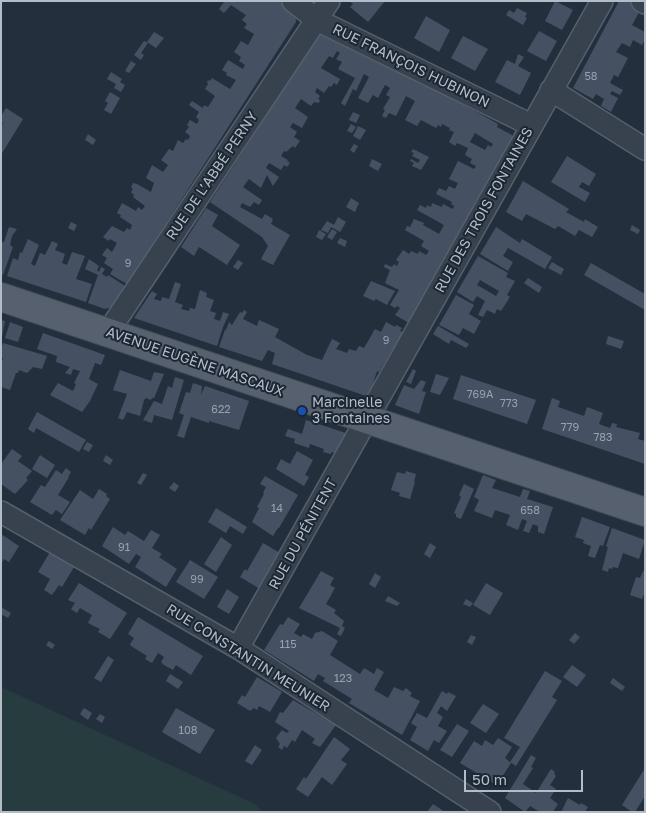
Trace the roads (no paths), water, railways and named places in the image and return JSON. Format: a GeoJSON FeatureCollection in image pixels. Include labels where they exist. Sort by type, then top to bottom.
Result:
{"type":"FeatureCollection","features":[{"type":"Feature","properties":{"kind":"main road","name":"AVENUE EUGÈNE MASCAUX"},"geometry":{"type":"LineString","coordinates":[[1,297],[645,512]]}},
{"type":"Feature","properties":{"kind":"street","name":"RUE FRANÇOIS HUBINON"},"geometry":{"type":"LineString","coordinates":[[293,1],[317,20],[531,125]]}},
{"type":"Feature","properties":{"kind":"street","name":"RUE DE L’ABBÉ PERNY"},"geometry":{"type":"LineString","coordinates":[[108,332],[329,1]]}},
{"type":"Feature","properties":{"kind":"street","name":"RUE DES TROIS FONTAINES"},"geometry":{"type":"LineString","coordinates":[[368,420],[531,125],[602,1]]}},
{"type":"Feature","properties":{"kind":"street"},"geometry":{"type":"LineString","coordinates":[[551,90],[645,148]]}},
{"type":"Feature","properties":{"kind":"street","name":"RUE DU PÉNITENT"},"geometry":{"type":"LineString","coordinates":[[238,648],[368,420]]}},
{"type":"Feature","properties":{"kind":"street","name":"RUE CONSTANTIN MEUNIER"},"geometry":{"type":"LineString","coordinates":[[1,512],[238,648],[490,812]]}},
{"type":"Feature","properties":{"kind":"place","name":"Marcinelle 3 Fontaines"},"geometry":{"type":"Point","coordinates":[302,411]}}]}
